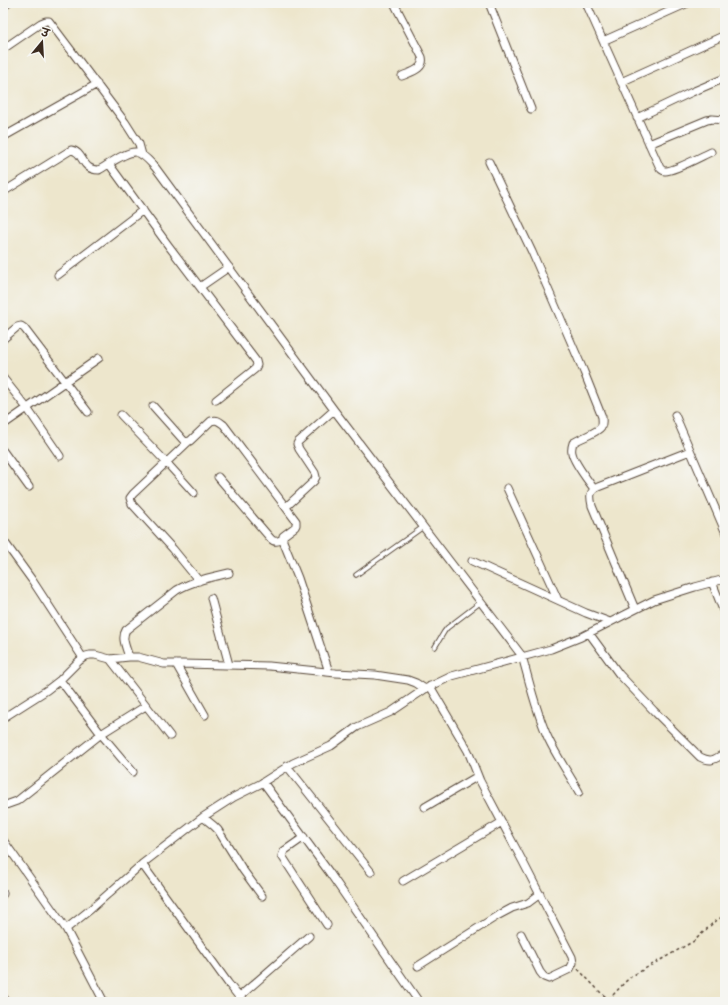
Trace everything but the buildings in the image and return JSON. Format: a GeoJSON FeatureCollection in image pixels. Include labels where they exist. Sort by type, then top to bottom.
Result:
{"type":"FeatureCollection","features":[{"type":"Feature","properties":{"kind":"street"},"geometry":{"type":"LineString","coordinates":[[394,3],[422,57],[423,62],[417,70],[402,76]]}},
{"type":"Feature","properties":{"kind":"street"},"geometry":{"type":"LineString","coordinates":[[489,3],[531,109]]}},
{"type":"Feature","properties":{"kind":"street"},"geometry":{"type":"LineString","coordinates":[[586,3],[660,168],[667,171],[711,152]]}},
{"type":"Feature","properties":{"kind":"street"},"geometry":{"type":"LineString","coordinates":[[603,41],[688,3]]}},
{"type":"Feature","properties":{"kind":"street"},"geometry":{"type":"LineString","coordinates":[[3,49],[41,23],[49,21],[125,122],[140,144],[142,155]]}},
{"type":"Feature","properties":{"kind":"street"},"geometry":{"type":"LineString","coordinates":[[621,82],[725,35]]}},
{"type":"Feature","properties":{"kind":"street"},"geometry":{"type":"LineString","coordinates":[[637,118],[725,78]]}},
{"type":"Feature","properties":{"kind":"street"},"geometry":{"type":"LineString","coordinates":[[3,136],[97,84]]}},
{"type":"Feature","properties":{"kind":"street"},"geometry":{"type":"LineString","coordinates":[[649,144],[706,120],[725,120]]}},
{"type":"Feature","properties":{"kind":"street"},"geometry":{"type":"LineString","coordinates":[[3,192],[71,150],[78,153],[85,164],[90,169],[94,170],[99,170],[128,153],[135,152],[142,155],[156,168],[334,410],[522,656],[540,718],[549,739],[579,792]]}},
{"type":"Feature","properties":{"kind":"street"},"geometry":{"type":"LineString","coordinates":[[489,162],[532,252],[602,417],[602,426],[573,443],[571,448],[576,463],[594,489]]}},
{"type":"Feature","properties":{"kind":"street"},"geometry":{"type":"LineString","coordinates":[[109,164],[256,361],[257,366],[255,370],[216,400]]}},
{"type":"Feature","properties":{"kind":"street"},"geometry":{"type":"LineString","coordinates":[[58,275],[143,210]]}},
{"type":"Feature","properties":{"kind":"street"},"geometry":{"type":"LineString","coordinates":[[200,287],[229,267]]}},
{"type":"Feature","properties":{"kind":"street"},"geometry":{"type":"LineString","coordinates":[[3,339],[17,327],[21,326],[24,328],[88,412]]}},
{"type":"Feature","properties":{"kind":"street"},"geometry":{"type":"LineString","coordinates":[[3,425],[18,416],[27,408],[99,358]]}},
{"type":"Feature","properties":{"kind":"street"},"geometry":{"type":"LineString","coordinates":[[3,378],[27,408],[60,456]]}},
{"type":"Feature","properties":{"kind":"street"},"geometry":{"type":"LineString","coordinates":[[153,406],[184,441],[188,442]]}},
{"type":"Feature","properties":{"kind":"street"},"geometry":{"type":"LineString","coordinates":[[286,508],[314,481],[316,477],[315,473],[299,450],[298,442],[334,410]]}},
{"type":"Feature","properties":{"kind":"street"},"geometry":{"type":"LineString","coordinates":[[121,415],[194,494]]}},
{"type":"Feature","properties":{"kind":"street"},"geometry":{"type":"LineString","coordinates":[[675,415],[725,531]]}},
{"type":"Feature","properties":{"kind":"street"},"geometry":{"type":"LineString","coordinates":[[199,581],[173,549],[130,501],[130,498],[166,462],[211,421],[215,419],[219,420],[224,425],[296,521],[296,525],[284,535],[283,539],[276,542],[270,539],[218,477]]}},
{"type":"Feature","properties":{"kind":"street"},"geometry":{"type":"LineString","coordinates":[[3,451],[29,487]]}},
{"type":"Feature","properties":{"kind":"street"},"geometry":{"type":"LineString","coordinates":[[636,609],[592,506],[590,499],[591,492],[594,489],[690,451]]}},
{"type":"Feature","properties":{"kind":"street"},"geometry":{"type":"LineString","coordinates":[[507,488],[558,600]]}},
{"type":"Feature","properties":{"kind":"street"},"geometry":{"type":"LineString","coordinates":[[283,539],[298,578],[329,672]]}},
{"type":"Feature","properties":{"kind":"street"},"geometry":{"type":"LineString","coordinates":[[3,540],[32,580],[83,658]]}},
{"type":"Feature","properties":{"kind":"street"},"geometry":{"type":"LineString","coordinates":[[472,561],[586,613],[610,622]]}},
{"type":"Feature","properties":{"kind":"street"},"geometry":{"type":"LineString","coordinates":[[129,657],[123,638],[126,630],[184,586],[229,573]]}},
{"type":"Feature","properties":{"kind":"street"},"geometry":{"type":"LineString","coordinates":[[66,929],[142,864],[203,817],[234,796],[263,782],[287,766],[331,746],[357,727],[390,712],[428,688],[452,676],[551,649],[581,637],[654,600],[725,579]]}},
{"type":"Feature","properties":{"kind":"street"},"geometry":{"type":"LineString","coordinates":[[712,582],[725,615]]}},
{"type":"Feature","properties":{"kind":"street"},"geometry":{"type":"LineString","coordinates":[[212,598],[229,665]]}},
{"type":"Feature","properties":{"kind":"street"},"geometry":{"type":"LineString","coordinates":[[592,631],[619,674],[700,757],[706,760],[711,760],[716,759],[725,753]]}},
{"type":"Feature","properties":{"kind":"street"},"geometry":{"type":"LineString","coordinates":[[3,718],[47,690],[83,658],[86,656],[95,655],[110,659],[138,657],[164,664],[277,666],[368,675],[408,680],[428,688],[468,751],[478,776],[572,957],[573,963],[570,969],[548,979],[544,977],[521,934]]}},
{"type":"Feature","properties":{"kind":"street"},"geometry":{"type":"LineString","coordinates":[[110,659],[170,736]]}},
{"type":"Feature","properties":{"kind":"street"},"geometry":{"type":"LineString","coordinates":[[176,664],[205,715]]}},
{"type":"Feature","properties":{"kind":"street"},"geometry":{"type":"LineString","coordinates":[[60,680],[101,734],[133,772]]}},
{"type":"Feature","properties":{"kind":"street"},"geometry":{"type":"LineString","coordinates":[[3,806],[17,801],[101,734],[142,709],[145,704]]}},
{"type":"Feature","properties":{"kind":"street"},"geometry":{"type":"LineString","coordinates":[[287,766],[371,872]]}},
{"type":"Feature","properties":{"kind":"street"},"geometry":{"type":"LineString","coordinates":[[425,807],[478,776]]}},
{"type":"Feature","properties":{"kind":"street"},"geometry":{"type":"LineString","coordinates":[[263,782],[334,878],[419,1002]]}},
{"type":"Feature","properties":{"kind":"street"},"geometry":{"type":"LineString","coordinates":[[203,817],[218,830],[243,870],[262,896]]}},
{"type":"Feature","properties":{"kind":"street"},"geometry":{"type":"LineString","coordinates":[[403,880],[502,822]]}},
{"type":"Feature","properties":{"kind":"street"},"geometry":{"type":"LineString","coordinates":[[304,837],[284,851],[282,856],[327,924]]}},
{"type":"Feature","properties":{"kind":"street"},"geometry":{"type":"LineString","coordinates":[[3,840],[66,929],[104,1002]]}},
{"type":"Feature","properties":{"kind":"street"},"geometry":{"type":"LineString","coordinates":[[142,864],[228,984],[241,999],[309,936]]}},
{"type":"Feature","properties":{"kind":"street"},"geometry":{"type":"LineString","coordinates":[[418,966],[497,916],[512,908],[528,903],[540,894]]}},
{"type":"Feature","properties":{"kind":"street"},"geometry":{"type":"LineString","coordinates":[[3,997],[7,1002]]}},
{"type":"Feature","properties":{"kind":"lane"},"geometry":{"type":"LineString","coordinates":[[356,575],[423,526]]}},
{"type":"Feature","properties":{"kind":"lane"},"geometry":{"type":"LineString","coordinates":[[434,647],[447,628],[481,602]]}},
{"type":"Feature","properties":{"kind":"path"},"geometry":{"type":"LineString","coordinates":[[573,963],[601,993],[610,998],[632,976],[694,941],[708,927],[725,915]]}}]}
